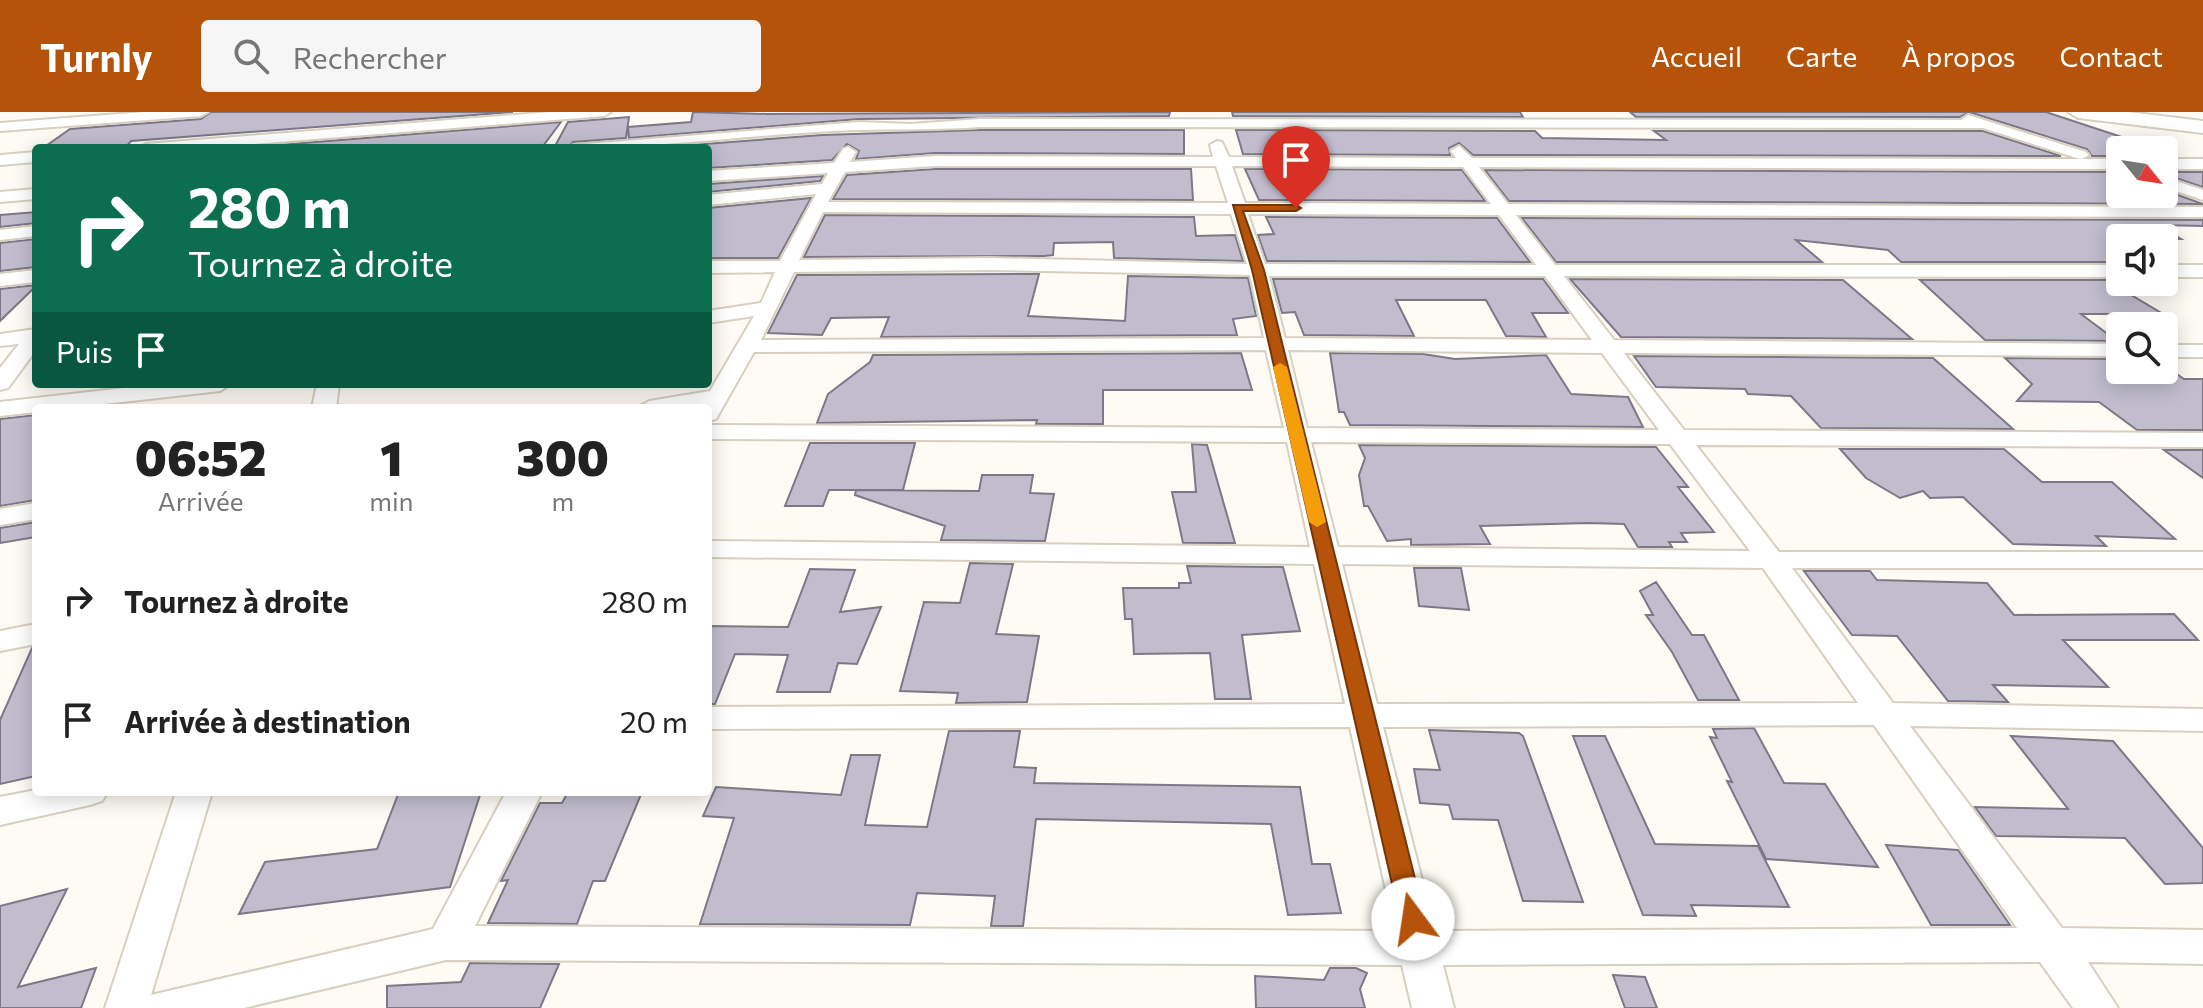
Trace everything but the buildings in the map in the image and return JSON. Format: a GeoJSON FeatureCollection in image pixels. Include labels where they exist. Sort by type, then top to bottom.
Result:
{"type":"FeatureCollection","features":[{"type":"Feature","properties":{"kind":"street"},"geometry":{"type":"LineString","coordinates":[[0,127],[201,112]]}},
{"type":"Feature","properties":{"kind":"street"},"geometry":{"type":"LineString","coordinates":[[187,144],[216,112]]}},
{"type":"Feature","properties":{"kind":"street"},"geometry":{"type":"LineString","coordinates":[[416,144],[434,112]]}},
{"type":"Feature","properties":{"kind":"street"},"geometry":{"type":"LineString","coordinates":[[209,144],[604,112]]}},
{"type":"Feature","properties":{"kind":"street"},"geometry":{"type":"LineString","coordinates":[[1948,112],[2106,162]]}},
{"type":"Feature","properties":{"kind":"street"},"geometry":{"type":"LineString","coordinates":[[2078,112],[2203,127]]}},
{"type":"Feature","properties":{"kind":"street"},"geometry":{"type":"LineString","coordinates":[[1204,118],[1224,162],[1258,270],[1433,1008]]}},
{"type":"Feature","properties":{"kind":"street"},"geometry":{"type":"LineString","coordinates":[[617,144],[864,119],[1434,119],[1983,124]]}},
{"type":"Feature","properties":{"kind":"street"},"geometry":{"type":"LineString","coordinates":[[712,405],[769,308],[864,119]]}},
{"type":"Feature","properties":{"kind":"street"},"geometry":{"type":"LineString","coordinates":[[1434,119],[1553,269],[1771,560],[2097,1008]]}},
{"type":"Feature","properties":{"kind":"street"},"geometry":{"type":"LineString","coordinates":[[0,160],[32,157]]}},
{"type":"Feature","properties":{"kind":"street"},"geometry":{"type":"LineString","coordinates":[[712,176],[935,161],[2106,165]]}},
{"type":"Feature","properties":{"kind":"street"},"geometry":{"type":"LineString","coordinates":[[2178,164],[2203,164]]}},
{"type":"Feature","properties":{"kind":"street"},"geometry":{"type":"LineString","coordinates":[[2178,187],[2203,195]]}},
{"type":"Feature","properties":{"kind":"street"},"geometry":{"type":"LineString","coordinates":[[712,200],[830,188]]}},
{"type":"Feature","properties":{"kind":"street"},"geometry":{"type":"LineString","coordinates":[[0,197],[32,194]]}},
{"type":"Feature","properties":{"kind":"street"},"geometry":{"type":"LineString","coordinates":[[818,207],[2203,212]]}},
{"type":"Feature","properties":{"kind":"street"},"geometry":{"type":"LineString","coordinates":[[0,235],[32,231]]}},
{"type":"Feature","properties":{"kind":"street"},"geometry":{"type":"LineString","coordinates":[[712,267],[991,264],[1258,270],[2106,271]]}},
{"type":"Feature","properties":{"kind":"street"},"geometry":{"type":"LineString","coordinates":[[2178,271],[2203,271]]}},
{"type":"Feature","properties":{"kind":"street"},"geometry":{"type":"LineString","coordinates":[[0,280],[32,276]]}},
{"type":"Feature","properties":{"kind":"street"},"geometry":{"type":"LineString","coordinates":[[712,316],[769,308]]}},
{"type":"Feature","properties":{"kind":"street"},"geometry":{"type":"LineString","coordinates":[[0,340],[32,336]]}},
{"type":"Feature","properties":{"kind":"street"},"geometry":{"type":"LineString","coordinates":[[0,383],[32,340]]}},
{"type":"Feature","properties":{"kind":"street"},"geometry":{"type":"LineString","coordinates":[[747,346],[1274,344],[2106,350]]}},
{"type":"Feature","properties":{"kind":"street"},"geometry":{"type":"LineString","coordinates":[[2178,351],[2203,351]]}},
{"type":"Feature","properties":{"kind":"street"},"geometry":{"type":"LineString","coordinates":[[44,404],[185,388]]}},
{"type":"Feature","properties":{"kind":"street"},"geometry":{"type":"LineString","coordinates":[[0,409],[32,405]]}},
{"type":"Feature","properties":{"kind":"street"},"geometry":{"type":"LineString","coordinates":[[712,432],[2203,440]]}},
{"type":"Feature","properties":{"kind":"street"},"geometry":{"type":"LineString","coordinates":[[0,517],[32,512]]}},
{"type":"Feature","properties":{"kind":"street"},"geometry":{"type":"LineString","coordinates":[[712,549],[1771,560],[2203,560]]}},
{"type":"Feature","properties":{"kind":"street"},"geometry":{"type":"LineString","coordinates":[[0,641],[32,635]]}},
{"type":"Feature","properties":{"kind":"street"},"geometry":{"type":"LineString","coordinates":[[712,718],[1883,714],[2203,720]]}},
{"type":"Feature","properties":{"kind":"street"},"geometry":{"type":"LineString","coordinates":[[0,811],[71,796]]}},
{"type":"Feature","properties":{"kind":"street"},"geometry":{"type":"LineString","coordinates":[[126,1008],[193,796]]}},
{"type":"Feature","properties":{"kind":"street"},"geometry":{"type":"LineString","coordinates":[[446,943],[522,796]]}},
{"type":"Feature","properties":{"kind":"street"},"geometry":{"type":"LineString","coordinates":[[166,1008],[446,943],[1420,948],[2203,947]]}},
{"type":"Feature","properties":{"kind":"slow traffic"},"geometry":{"type":"LineString","coordinates":[[1280,367],[1317,522]]}},
{"type":"Feature","properties":{"kind":"route"},"geometry":{"type":"LineString","coordinates":[[1296,208],[1236,207],[1258,270],[1413,919]]}}]}
